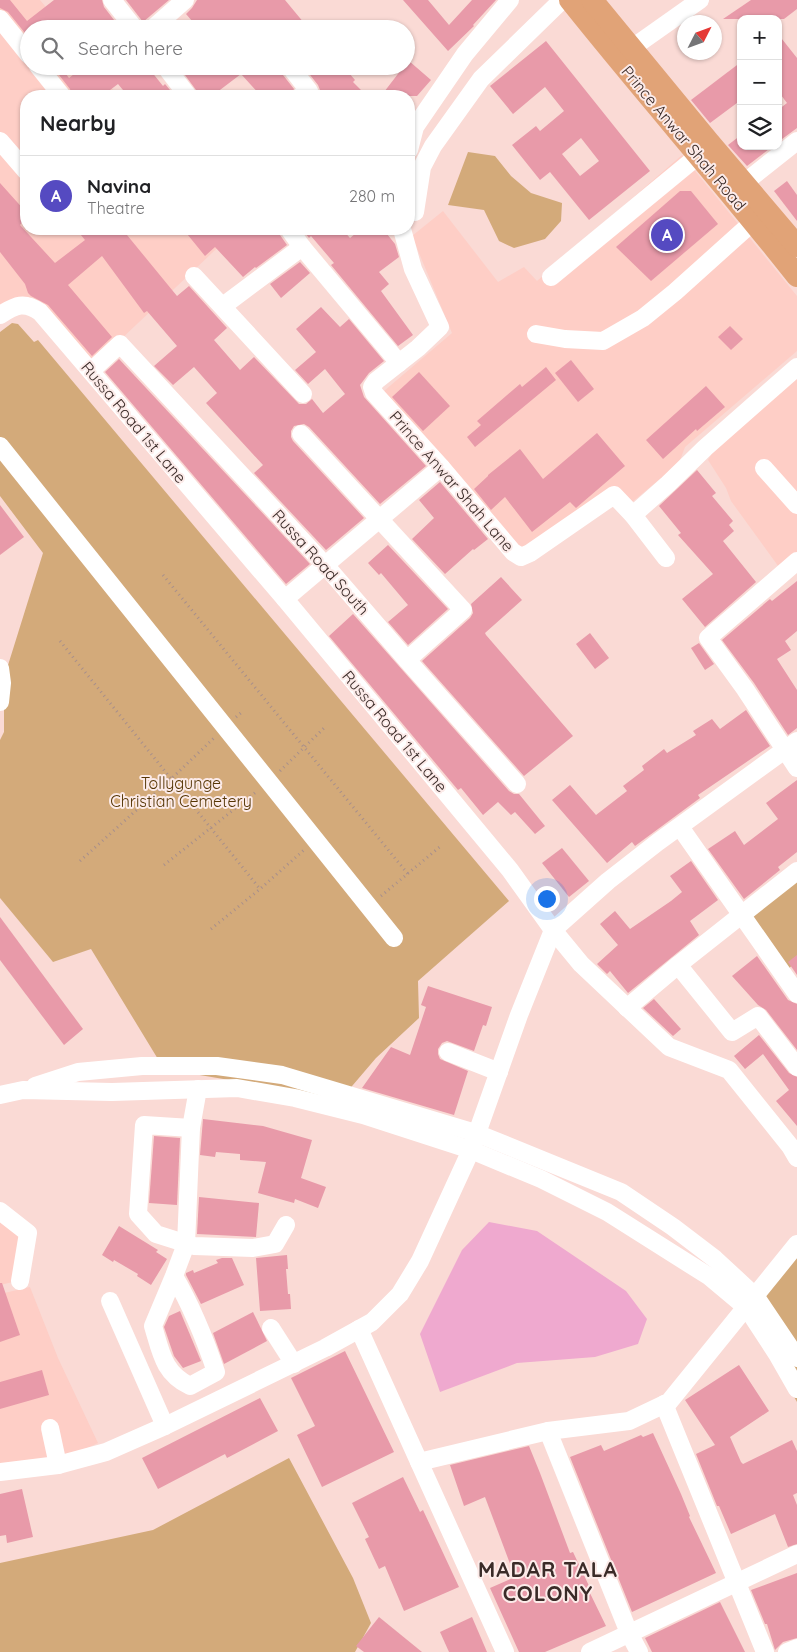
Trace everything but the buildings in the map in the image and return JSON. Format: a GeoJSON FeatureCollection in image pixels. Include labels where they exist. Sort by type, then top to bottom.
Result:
{"type":"FeatureCollection","features":[{"type":"Feature","properties":{"kind":"main road","name":"Prince Anwar Shah Road"},"geometry":{"type":"LineString","coordinates":[[570,0],[629,74],[754,221],[797,276]]}},
{"type":"Feature","properties":{"kind":"main road","name":"Prince Anwar Shah Road"},"geometry":{"type":"LineString","coordinates":[[592,0],[797,246]]}},
{"type":"Feature","properties":{"kind":"street"},"geometry":{"type":"LineString","coordinates":[[112,0],[128,20]]}},
{"type":"Feature","properties":{"kind":"street"},"geometry":{"type":"LineString","coordinates":[[162,20],[185,0]]}},
{"type":"Feature","properties":{"kind":"street"},"geometry":{"type":"LineString","coordinates":[[415,127],[465,54],[510,0]]}},
{"type":"Feature","properties":{"kind":"street"},"geometry":{"type":"LineString","coordinates":[[415,212],[422,167],[433,146],[481,79],[562,0]]}},
{"type":"Feature","properties":{"kind":"street"},"geometry":{"type":"LineString","coordinates":[[632,48],[700,0]]}},
{"type":"Feature","properties":{"kind":"street"},"geometry":{"type":"LineString","coordinates":[[0,19],[20,44]]}},
{"type":"Feature","properties":{"kind":"street"},"geometry":{"type":"LineString","coordinates":[[45,75],[57,90]]}},
{"type":"Feature","properties":{"kind":"street"},"geometry":{"type":"LineString","coordinates":[[172,75],[183,90]]}},
{"type":"Feature","properties":{"kind":"street"},"geometry":{"type":"LineString","coordinates":[[296,75],[305,90]]}},
{"type":"Feature","properties":{"kind":"street"},"geometry":{"type":"LineString","coordinates":[[0,141],[20,160]]}},
{"type":"Feature","properties":{"kind":"street"},"geometry":{"type":"LineString","coordinates":[[744,183],[797,141]]}},
{"type":"Feature","properties":{"kind":"street"},"geometry":{"type":"LineString","coordinates":[[551,277],[699,155]]}},
{"type":"Feature","properties":{"kind":"street"},"geometry":{"type":"LineString","coordinates":[[536,334],[566,339],[604,341],[643,318],[676,292],[754,221]]}},
{"type":"Feature","properties":{"kind":"street"},"geometry":{"type":"LineString","coordinates":[[293,235],[399,363]]}},
{"type":"Feature","properties":{"kind":"street","name":"Prince Anwar Shah Lane"},"geometry":{"type":"LineString","coordinates":[[404,235],[413,268],[440,327],[418,348],[376,381],[372,387],[374,393],[441,467],[513,552],[520,557],[530,553],[614,495],[633,515]]}},
{"type":"Feature","properties":{"kind":"street"},"geometry":{"type":"LineString","coordinates":[[222,306],[302,247]]}},
{"type":"Feature","properties":{"kind":"street"},"geometry":{"type":"LineString","coordinates":[[194,276],[302,394]]}},
{"type":"Feature","properties":{"kind":"street","name":"Russa Road 1st Lane"},"geometry":{"type":"LineString","coordinates":[[0,315],[11,308],[21,305],[31,306],[40,312],[285,599],[510,870],[553,930],[581,964],[669,1047],[729,1070],[790,1146],[797,1158]]}},
{"type":"Feature","properties":{"kind":"street","name":"Russa Road South"},"geometry":{"type":"LineString","coordinates":[[91,371],[120,344],[325,565],[406,660],[517,784]]}},
{"type":"Feature","properties":{"kind":"street"},"geometry":{"type":"LineString","coordinates":[[666,558],[633,515],[705,448],[797,367]]}},
{"type":"Feature","properties":{"kind":"street"},"geometry":{"type":"LineString","coordinates":[[302,434],[463,610],[406,660]]}},
{"type":"Feature","properties":{"kind":"street"},"geometry":{"type":"LineString","coordinates":[[0,446],[394,938]]}},
{"type":"Feature","properties":{"kind":"street"},"geometry":{"type":"LineString","coordinates":[[285,599],[441,467]]}},
{"type":"Feature","properties":{"kind":"street"},"geometry":{"type":"LineString","coordinates":[[764,468],[797,505]]}},
{"type":"Feature","properties":{"kind":"street"},"geometry":{"type":"LineString","coordinates":[[797,562],[708,638],[745,690],[791,746],[797,768]]}},
{"type":"Feature","properties":{"kind":"street"},"geometry":{"type":"LineString","coordinates":[[0,668],[2,683],[0,702]]}},
{"type":"Feature","properties":{"kind":"street"},"geometry":{"type":"LineString","coordinates":[[0,1472],[58,1465],[106,1452],[166,1426],[294,1364],[372,1322],[400,1294],[420,1261],[471,1150],[553,930],[608,881],[791,746]]}},
{"type":"Feature","properties":{"kind":"street"},"geometry":{"type":"LineString","coordinates":[[680,827],[797,994]]}},
{"type":"Feature","properties":{"kind":"street"},"geometry":{"type":"LineString","coordinates":[[627,1008],[797,870]]}},
{"type":"Feature","properties":{"kind":"street"},"geometry":{"type":"LineString","coordinates":[[678,965],[732,1032],[758,1016],[797,1067]]}},
{"type":"Feature","properties":{"kind":"street"},"geometry":{"type":"LineString","coordinates":[[448,1052],[499,1072]]}},
{"type":"Feature","properties":{"kind":"street"},"geometry":{"type":"LineString","coordinates":[[0,1095],[23,1090],[78,1072],[142,1066],[217,1066],[282,1076],[476,1133],[621,1192],[673,1227],[714,1259],[797,1358]]}},
{"type":"Feature","properties":{"kind":"street"},"geometry":{"type":"LineString","coordinates":[[23,1090],[112,1092],[237,1088],[295,1098],[363,1115],[471,1150],[541,1179],[607,1212],[751,1302],[797,1390]]}},
{"type":"Feature","properties":{"kind":"street"},"geometry":{"type":"LineString","coordinates":[[174,1276],[204,1336],[216,1372],[190,1386],[177,1380],[164,1363],[153,1326],[186,1244],[192,1128],[198,1089]]}},
{"type":"Feature","properties":{"kind":"street"},"geometry":{"type":"LineString","coordinates":[[192,1128],[144,1125],[138,1214],[156,1234],[194,1246],[253,1248],[276,1244],[286,1226]]}},
{"type":"Feature","properties":{"kind":"street"},"geometry":{"type":"LineString","coordinates":[[0,1211],[28,1233],[20,1281]]}},
{"type":"Feature","properties":{"kind":"street"},"geometry":{"type":"LineString","coordinates":[[419,1462],[548,1431],[629,1421],[669,1402],[797,1244]]}},
{"type":"Feature","properties":{"kind":"street"},"geometry":{"type":"LineString","coordinates":[[110,1300],[166,1426]]}},
{"type":"Feature","properties":{"kind":"street"},"geometry":{"type":"LineString","coordinates":[[270,1328],[294,1364]]}},
{"type":"Feature","properties":{"kind":"street"},"geometry":{"type":"LineString","coordinates":[[359,1329],[505,1652]]}},
{"type":"Feature","properties":{"kind":"street"},"geometry":{"type":"LineString","coordinates":[[664,1404],[765,1652]]}},
{"type":"Feature","properties":{"kind":"street"},"geometry":{"type":"LineString","coordinates":[[50,1428],[58,1465]]}},
{"type":"Feature","properties":{"kind":"street"},"geometry":{"type":"LineString","coordinates":[[548,1431],[629,1633],[639,1652]]}},
{"type":"Feature","properties":{"kind":"street"},"geometry":{"type":"LineString","coordinates":[[590,1652],[797,1554]]}},
{"type":"Feature","properties":{"kind":"street"},"geometry":{"type":"LineString","coordinates":[[787,1652],[797,1648]]}},
{"type":"Feature","properties":{"kind":"path"},"geometry":{"type":"LineString","coordinates":[[163,575],[408,874]]}},
{"type":"Feature","properties":{"kind":"path"},"geometry":{"type":"LineString","coordinates":[[60,641],[260,889]]}},
{"type":"Feature","properties":{"kind":"path"},"geometry":{"type":"LineString","coordinates":[[80,861],[171,779],[243,710]]}},
{"type":"Feature","properties":{"kind":"path"},"geometry":{"type":"LineString","coordinates":[[164,865],[269,782],[324,728]]}},
{"type":"Feature","properties":{"kind":"path"},"geometry":{"type":"LineString","coordinates":[[210,929],[260,889],[315,839]]}},
{"type":"Feature","properties":{"kind":"path"},"geometry":{"type":"LineString","coordinates":[[369,906],[442,845]]}},
{"type":"Feature","properties":{"kind":"shaded area"},"geometry":{"type":"Polygon","coordinates":[[[0,0],[40,0],[57,20],[20,20],[20,75],[101,75],[113,90],[20,90],[20,235],[231,235],[90,367],[32,297],[0,316],[0,0]]]}},
{"type":"Feature","properties":{"kind":"shaded area"},"geometry":{"type":"Polygon","coordinates":[[[682,155],[797,296],[797,351],[685,447],[679,463],[625,508],[614,495],[520,551],[384,391],[452,333],[412,236],[443,211],[498,282],[524,267],[537,281],[682,155]]]}},
{"type":"Feature","properties":{"kind":"shaded area"},"geometry":{"type":"Polygon","coordinates":[[[797,377],[797,556],[781,570],[731,501],[726,488],[708,460],[718,443],[797,377]]]}},
{"type":"Feature","properties":{"kind":"shaded area"},"geometry":{"type":"Polygon","coordinates":[[[0,1216],[24,1235],[17,1281],[0,1285],[0,1216]]]}},
{"type":"Feature","properties":{"kind":"shaded area"},"geometry":{"type":"Polygon","coordinates":[[[489,1222],[537,1231],[626,1291],[647,1319],[638,1344],[595,1357],[517,1363],[440,1392],[420,1334],[462,1250],[489,1222]]]}},
{"type":"Feature","properties":{"kind":"shaded area"},"geometry":{"type":"Polygon","coordinates":[[[30,1287],[58,1358],[98,1443],[70,1456],[0,1466],[0,1294],[30,1287]]]}},
{"type":"Feature","properties":{"kind":"green space"},"geometry":{"type":"Polygon","coordinates":[[[468,152],[495,156],[511,176],[531,193],[562,203],[561,221],[545,239],[514,248],[499,241],[484,210],[448,205],[468,152]]]}},
{"type":"Feature","properties":{"kind":"green space","name":"Tollygunge Christian Cemetery"},"geometry":{"type":"Polygon","coordinates":[[[12,323],[18,324],[34,342],[38,340],[509,901],[418,981],[419,1018],[376,1058],[341,1099],[164,1069],[91,949],[53,962],[0,898],[0,740],[4,732],[4,678],[43,553],[0,496],[0,332],[12,323]]]}},
{"type":"Feature","properties":{"kind":"green space"},"geometry":{"type":"Polygon","coordinates":[[[797,875],[797,961],[786,971],[746,915],[797,875]]]}},
{"type":"Feature","properties":{"kind":"green space"},"geometry":{"type":"Polygon","coordinates":[[[797,1254],[797,1402],[748,1317],[797,1254]]]}},
{"type":"Feature","properties":{"kind":"green space"},"geometry":{"type":"Polygon","coordinates":[[[289,1458],[353,1578],[371,1623],[355,1652],[0,1652],[0,1563],[153,1530],[289,1458]]]}},
{"type":"Feature","properties":{"kind":"place","name":"Navina"},"geometry":{"type":"Point","coordinates":[667,235]}},
{"type":"Feature","properties":{"kind":"district","name":"MADAR TALA COLONY"},"geometry":{"type":"Point","coordinates":[548,1582]}}]}
